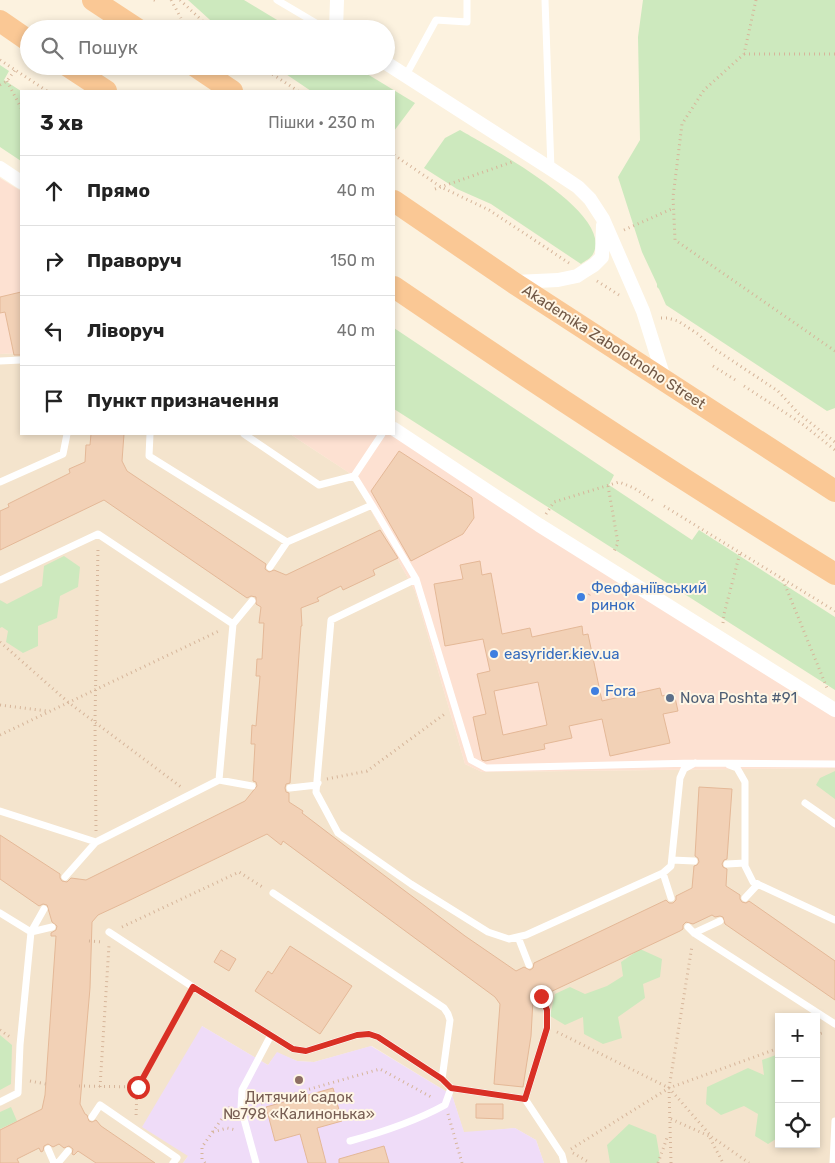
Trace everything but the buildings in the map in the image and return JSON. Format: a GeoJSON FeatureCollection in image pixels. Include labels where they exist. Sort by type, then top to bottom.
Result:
{"type":"FeatureCollection","features":[{"type":"Feature","properties":{"kind":"highway"},"geometry":{"type":"LineString","coordinates":[[93,0],[123,20]]}},
{"type":"Feature","properties":{"kind":"highway"},"geometry":{"type":"LineString","coordinates":[[3,26],[20,36]]}},
{"type":"Feature","properties":{"kind":"highway"},"geometry":{"type":"LineString","coordinates":[[82,75],[104,90]]}},
{"type":"Feature","properties":{"kind":"highway"},"geometry":{"type":"LineString","coordinates":[[208,75],[231,90]]}},
{"type":"Feature","properties":{"kind":"highway","name":"Akademika Zabolotnoho Street"},"geometry":{"type":"LineString","coordinates":[[395,202],[514,282],[835,491]]}},
{"type":"Feature","properties":{"kind":"highway"},"geometry":{"type":"LineString","coordinates":[[395,288],[728,508],[835,574]]}},
{"type":"Feature","properties":{"kind":"street"},"geometry":{"type":"LineString","coordinates":[[336,20],[337,0]]}},
{"type":"Feature","properties":{"kind":"street"},"geometry":{"type":"LineString","coordinates":[[395,68],[578,187],[590,199],[603,219],[643,311],[665,381]]}},
{"type":"Feature","properties":{"kind":"street"},"geometry":{"type":"LineString","coordinates":[[0,168],[20,181]]}},
{"type":"Feature","properties":{"kind":"street"},"geometry":{"type":"LineString","coordinates":[[514,282],[558,280],[577,276],[583,272],[602,257],[603,219]]}},
{"type":"Feature","properties":{"kind":"street"},"geometry":{"type":"LineString","coordinates":[[395,430],[539,525],[835,710]]}},
{"type":"Feature","properties":{"kind":"lane"},"geometry":{"type":"LineString","coordinates":[[277,0],[311,20]]}},
{"type":"Feature","properties":{"kind":"lane"},"geometry":{"type":"LineString","coordinates":[[406,75],[436,20],[467,22],[467,0]]}},
{"type":"Feature","properties":{"kind":"lane"},"geometry":{"type":"LineString","coordinates":[[545,0],[551,169]]}},
{"type":"Feature","properties":{"kind":"lane"},"geometry":{"type":"LineString","coordinates":[[0,361],[20,360]]}},
{"type":"Feature","properties":{"kind":"lane"},"geometry":{"type":"LineString","coordinates":[[0,482],[63,454],[67,435]]}},
{"type":"Feature","properties":{"kind":"lane"},"geometry":{"type":"LineString","coordinates":[[150,435],[149,456],[287,542]]}},
{"type":"Feature","properties":{"kind":"lane"},"geometry":{"type":"LineString","coordinates":[[245,435],[319,485],[354,476],[381,435]]}},
{"type":"Feature","properties":{"kind":"lane"},"geometry":{"type":"LineString","coordinates":[[354,476],[416,579],[471,760],[486,768],[695,763],[835,764]]}},
{"type":"Feature","properties":{"kind":"lane"},"geometry":{"type":"LineString","coordinates":[[270,567],[287,542],[372,505]]}},
{"type":"Feature","properties":{"kind":"lane"},"geometry":{"type":"LineString","coordinates":[[0,580],[98,534],[233,624]]}},
{"type":"Feature","properties":{"kind":"lane"},"geometry":{"type":"LineString","coordinates":[[416,579],[331,620],[319,782],[316,792],[338,834],[411,884],[488,932],[509,939],[526,935],[663,873],[671,866],[680,778],[684,769],[695,763]]}},
{"type":"Feature","properties":{"kind":"lane"},"geometry":{"type":"LineString","coordinates":[[219,780],[233,624],[252,601]]}},
{"type":"Feature","properties":{"kind":"lane"},"geometry":{"type":"LineString","coordinates":[[725,763],[737,768],[745,782],[745,864],[753,882],[835,920]]}},
{"type":"Feature","properties":{"kind":"lane"},"geometry":{"type":"LineString","coordinates":[[65,877],[96,842],[219,780],[252,786]]}},
{"type":"Feature","properties":{"kind":"lane"},"geometry":{"type":"LineString","coordinates":[[290,788],[319,782]]}},
{"type":"Feature","properties":{"kind":"lane"},"geometry":{"type":"LineString","coordinates":[[805,803],[835,824]]}},
{"type":"Feature","properties":{"kind":"lane"},"geometry":{"type":"LineString","coordinates":[[0,810],[96,842]]}},
{"type":"Feature","properties":{"kind":"lane"},"geometry":{"type":"LineString","coordinates":[[672,860],[694,861]]}},
{"type":"Feature","properties":{"kind":"lane"},"geometry":{"type":"LineString","coordinates":[[727,864],[745,864]]}},
{"type":"Feature","properties":{"kind":"lane"},"geometry":{"type":"LineString","coordinates":[[663,873],[671,898]]}},
{"type":"Feature","properties":{"kind":"lane"},"geometry":{"type":"LineString","coordinates":[[745,898],[758,884]]}},
{"type":"Feature","properties":{"kind":"lane"},"geometry":{"type":"LineString","coordinates":[[272,893],[444,1008],[450,1020],[442,1079]]}},
{"type":"Feature","properties":{"kind":"lane"},"geometry":{"type":"LineString","coordinates":[[0,1102],[18,1093],[20,1045],[31,932],[44,909]]}},
{"type":"Feature","properties":{"kind":"lane"},"geometry":{"type":"LineString","coordinates":[[0,913],[31,932],[52,927]]}},
{"type":"Feature","properties":{"kind":"lane"},"geometry":{"type":"LineString","coordinates":[[694,933],[720,921]]}},
{"type":"Feature","properties":{"kind":"lane"},"geometry":{"type":"LineString","coordinates":[[688,927],[694,933],[835,1024]]}},
{"type":"Feature","properties":{"kind":"lane"},"geometry":{"type":"LineString","coordinates":[[110,932],[193,987],[293,1049],[306,1051],[357,1035],[369,1034],[378,1037],[442,1079],[451,1088],[525,1099],[562,1155],[564,1163]]}},
{"type":"Feature","properties":{"kind":"lane"},"geometry":{"type":"LineString","coordinates":[[518,937],[529,965]]}},
{"type":"Feature","properties":{"kind":"lane"},"geometry":{"type":"LineString","coordinates":[[525,1099],[547,1028],[547,1010],[541,996]]}},
{"type":"Feature","properties":{"kind":"lane"},"geometry":{"type":"LineString","coordinates":[[256,1163],[241,1108],[242,1090],[271,1035]]}},
{"type":"Feature","properties":{"kind":"lane"},"geometry":{"type":"LineString","coordinates":[[350,1141],[428,1114],[445,1104],[451,1088]]}},
{"type":"Feature","properties":{"kind":"lane"},"geometry":{"type":"LineString","coordinates":[[92,1117],[100,1105],[177,1158],[173,1163]]}},
{"type":"Feature","properties":{"kind":"lane"},"geometry":{"type":"LineString","coordinates":[[833,1163],[835,1121]]}},
{"type":"Feature","properties":{"kind":"lane"},"geometry":{"type":"LineString","coordinates":[[48,1149],[56,1163],[68,1151]]}},
{"type":"Feature","properties":{"kind":"path"},"geometry":{"type":"LineString","coordinates":[[171,0],[181,18]]}},
{"type":"Feature","properties":{"kind":"path"},"geometry":{"type":"LineString","coordinates":[[180,0],[201,20]]}},
{"type":"Feature","properties":{"kind":"path"},"geometry":{"type":"LineString","coordinates":[[756,0],[744,54],[704,90],[682,124],[673,197],[675,240],[835,351]]}},
{"type":"Feature","properties":{"kind":"path"},"geometry":{"type":"LineString","coordinates":[[744,54],[835,54]]}},
{"type":"Feature","properties":{"kind":"path"},"geometry":{"type":"LineString","coordinates":[[0,60],[20,73]]}},
{"type":"Feature","properties":{"kind":"path"},"geometry":{"type":"LineString","coordinates":[[0,85],[7,82],[15,70]]}},
{"type":"Feature","properties":{"kind":"path"},"geometry":{"type":"LineString","coordinates":[[22,75],[45,90]]}},
{"type":"Feature","properties":{"kind":"path"},"geometry":{"type":"LineString","coordinates":[[274,75],[296,90]]}},
{"type":"Feature","properties":{"kind":"path"},"geometry":{"type":"LineString","coordinates":[[7,82],[20,106]]}},
{"type":"Feature","properties":{"kind":"path"},"geometry":{"type":"LineString","coordinates":[[395,156],[441,187],[489,210],[653,318],[667,318],[678,321],[698,334],[713,348],[778,391],[799,414],[835,442]]}},
{"type":"Feature","properties":{"kind":"path"},"geometry":{"type":"LineString","coordinates":[[434,189],[531,156]]}},
{"type":"Feature","properties":{"kind":"path"},"geometry":{"type":"LineString","coordinates":[[610,236],[674,208]]}},
{"type":"Feature","properties":{"kind":"path"},"geometry":{"type":"LineString","coordinates":[[713,366],[737,380]]}},
{"type":"Feature","properties":{"kind":"path"},"geometry":{"type":"LineString","coordinates":[[744,386],[801,423],[835,450]]}},
{"type":"Feature","properties":{"kind":"path"},"geometry":{"type":"LineString","coordinates":[[539,525],[554,502],[619,482],[634,488],[654,501]]}},
{"type":"Feature","properties":{"kind":"path"},"geometry":{"type":"LineString","coordinates":[[589,595],[618,543],[608,486]]}},
{"type":"Feature","properties":{"kind":"path"},"geometry":{"type":"LineString","coordinates":[[664,506],[835,611]]}},
{"type":"Feature","properties":{"kind":"path"},"geometry":{"type":"LineString","coordinates":[[96,842],[95,721],[98,534]]}},
{"type":"Feature","properties":{"kind":"path"},"geometry":{"type":"LineString","coordinates":[[722,640],[724,614],[740,553]]}},
{"type":"Feature","properties":{"kind":"path"},"geometry":{"type":"LineString","coordinates":[[783,579],[828,691]]}},
{"type":"Feature","properties":{"kind":"path"},"geometry":{"type":"LineString","coordinates":[[0,735],[233,624]]}},
{"type":"Feature","properties":{"kind":"path"},"geometry":{"type":"LineString","coordinates":[[0,642],[68,702],[191,794]]}},
{"type":"Feature","properties":{"kind":"path"},"geometry":{"type":"LineString","coordinates":[[0,705],[48,711]]}},
{"type":"Feature","properties":{"kind":"path"},"geometry":{"type":"LineString","coordinates":[[319,782],[367,771],[454,707]]}},
{"type":"Feature","properties":{"kind":"path"},"geometry":{"type":"LineString","coordinates":[[100,1087],[110,932],[239,872],[272,893]]}},
{"type":"Feature","properties":{"kind":"path"},"geometry":{"type":"LineString","coordinates":[[671,1163],[669,1088],[694,933]]}},
{"type":"Feature","properties":{"kind":"path"},"geometry":{"type":"LineString","coordinates":[[89,941],[109,943]]}},
{"type":"Feature","properties":{"kind":"path"},"geometry":{"type":"LineString","coordinates":[[136,1130],[138,1087],[193,987]]}},
{"type":"Feature","properties":{"kind":"path"},"geometry":{"type":"LineString","coordinates":[[547,1028],[669,1088],[710,1136],[723,1163]]}},
{"type":"Feature","properties":{"kind":"path"},"geometry":{"type":"LineString","coordinates":[[590,1163],[568,1150],[669,1088],[775,1049]]}},
{"type":"Feature","properties":{"kind":"path"},"geometry":{"type":"LineString","coordinates":[[261,1103],[380,1069],[445,1104],[462,1163]]}},
{"type":"Feature","properties":{"kind":"path"},"geometry":{"type":"LineString","coordinates":[[79,1086],[138,1087]]}},
{"type":"Feature","properties":{"kind":"path"},"geometry":{"type":"LineString","coordinates":[[205,1163],[202,1159],[202,1147],[242,1090]]}},
{"type":"Feature","properties":{"kind":"path"},"geometry":{"type":"LineString","coordinates":[[671,1120],[710,1136],[749,1163]]}},
{"type":"Feature","properties":{"kind":"path"},"geometry":{"type":"LineString","coordinates":[[212,1132],[227,1128],[240,1131],[250,1141]]}},
{"type":"Feature","properties":{"kind":"path"},"geometry":{"type":"LineString","coordinates":[[658,1163],[670,1132]]}},
{"type":"Feature","properties":{"kind":"shaded area"},"geometry":{"type":"Polygon","coordinates":[[[0,178],[20,190],[20,353],[0,354],[0,178]]]}},
{"type":"Feature","properties":{"kind":"shaded area"},"geometry":{"type":"Polygon","coordinates":[[[20,353],[20,435],[292,435],[351,474],[415,591],[465,764],[482,772],[835,768],[835,1163],[544,1163],[536,1140],[515,1128],[464,1133],[452,1095],[372,1046],[314,1062],[297,1061],[277,1053],[268,1065],[202,1026],[188,1156],[183,1163],[0,1163],[0,354],[20,353]]]}},
{"type":"Feature","properties":{"kind":"shaded area"},"geometry":{"type":"Polygon","coordinates":[[[292,435],[395,435],[835,716],[835,768],[482,772],[465,764],[415,591],[351,474],[292,435]]]}},
{"type":"Feature","properties":{"kind":"shaded area","name":"Дитячий садок №798 «Калинонька»"},"geometry":{"type":"Polygon","coordinates":[[[202,1026],[268,1065],[277,1052],[297,1061],[314,1062],[371,1046],[452,1095],[464,1132],[515,1128],[536,1140],[544,1163],[183,1163],[188,1156],[142,1127],[202,1026]]]}},
{"type":"Feature","properties":{"kind":"green space"},"geometry":{"type":"Polygon","coordinates":[[[188,0],[244,0],[277,20],[210,20],[188,0]]]}},
{"type":"Feature","properties":{"kind":"green space"},"geometry":{"type":"Polygon","coordinates":[[[643,0],[835,0],[835,408],[827,411],[666,305],[657,287],[642,252],[618,177],[640,140],[638,37],[643,0]]]}},
{"type":"Feature","properties":{"kind":"green space"},"geometry":{"type":"Polygon","coordinates":[[[0,65],[9,71],[4,80],[20,90],[20,160],[0,147],[0,65]]]}},
{"type":"Feature","properties":{"kind":"green space"},"geometry":{"type":"Polygon","coordinates":[[[287,75],[369,75],[394,90],[310,90],[287,75]]]}},
{"type":"Feature","properties":{"kind":"green space"},"geometry":{"type":"Polygon","coordinates":[[[395,91],[415,103],[395,130],[395,91]]]}},
{"type":"Feature","properties":{"kind":"green space"},"geometry":{"type":"Polygon","coordinates":[[[460,130],[520,165],[568,201],[586,220],[595,238],[591,257],[581,264],[491,204],[457,189],[424,168],[445,138],[460,130]]]}},
{"type":"Feature","properties":{"kind":"green space"},"geometry":{"type":"Polygon","coordinates":[[[395,329],[614,475],[609,485],[692,540],[699,530],[835,617],[835,690],[395,410],[395,329]]]}},
{"type":"Feature","properties":{"kind":"green space"},"geometry":{"type":"Polygon","coordinates":[[[64,556],[80,567],[78,587],[60,596],[57,618],[38,626],[38,646],[23,653],[6,642],[8,631],[2,627],[0,628],[0,600],[7,604],[42,586],[44,566],[64,556]]]}},
{"type":"Feature","properties":{"kind":"green space"},"geometry":{"type":"Polygon","coordinates":[[[835,771],[835,799],[816,785],[820,778],[835,771]]]}},
{"type":"Feature","properties":{"kind":"green space"},"geometry":{"type":"Polygon","coordinates":[[[640,949],[662,959],[660,977],[643,984],[645,998],[618,1017],[622,1038],[603,1044],[584,1034],[583,1017],[565,1025],[550,1016],[555,994],[570,987],[585,994],[607,986],[623,976],[621,962],[640,949]]]}},
{"type":"Feature","properties":{"kind":"green space"},"geometry":{"type":"Polygon","coordinates":[[[0,1035],[12,1045],[11,1084],[0,1090],[0,1035]]]}},
{"type":"Feature","properties":{"kind":"green space"},"geometry":{"type":"Polygon","coordinates":[[[775,1055],[775,1140],[768,1144],[755,1136],[758,1114],[744,1106],[721,1115],[706,1104],[707,1087],[748,1068],[764,1075],[762,1060],[775,1055]]]}},
{"type":"Feature","properties":{"kind":"green space"},"geometry":{"type":"Polygon","coordinates":[[[11,1107],[17,1121],[0,1129],[0,1112],[11,1107]]]}},
{"type":"Feature","properties":{"kind":"green space"},"geometry":{"type":"Polygon","coordinates":[[[629,1124],[656,1135],[660,1158],[658,1163],[610,1163],[607,1145],[629,1124]]]}},
{"type":"Feature","properties":{"kind":"place","name":"Феофаніївський ринок"},"geometry":{"type":"Point","coordinates":[581,597]}},
{"type":"Feature","properties":{"kind":"place","name":"easyrider.kiev.ua"},"geometry":{"type":"Point","coordinates":[494,654]}},
{"type":"Feature","properties":{"kind":"place","name":"Fora"},"geometry":{"type":"Point","coordinates":[595,691]}},
{"type":"Feature","properties":{"kind":"place","name":"Nova Poshta #91"},"geometry":{"type":"Point","coordinates":[670,698]}},
{"type":"Feature","properties":{"kind":"place","name":"Дитячий садок №798 «Калинонька»"},"geometry":{"type":"Point","coordinates":[299,1080]}},
{"type":"Feature","properties":{"kind":"route"},"geometry":{"type":"LineString","coordinates":[[138,1087],[193,987],[293,1049],[306,1051],[357,1035],[369,1034],[378,1037],[442,1079],[451,1088],[525,1099],[547,1028],[547,1010],[541,996]]}}]}
